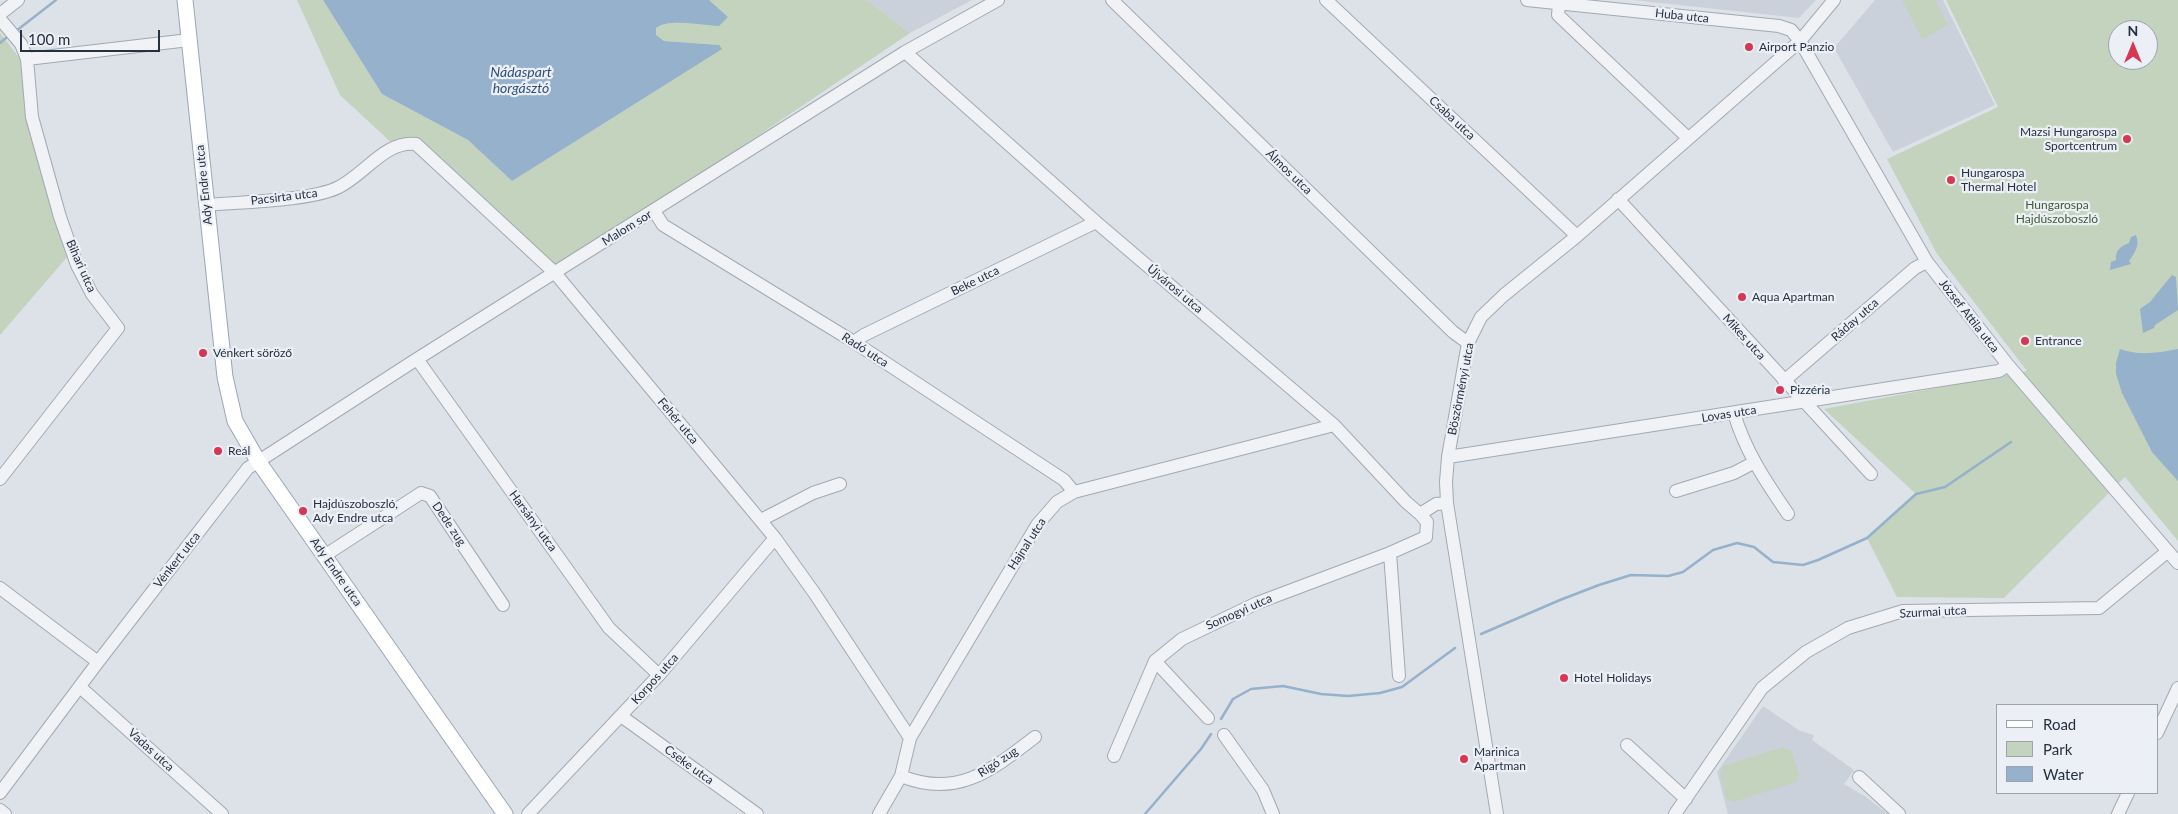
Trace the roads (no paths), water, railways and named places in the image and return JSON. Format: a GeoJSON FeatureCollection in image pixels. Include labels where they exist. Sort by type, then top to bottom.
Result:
{"type":"FeatureCollection","features":[{"type":"Feature","properties":{"kind":"main road","name":"Ady Endre utca"},"geometry":{"type":"LineString","coordinates":[[185,0],[224,377],[235,421],[258,461],[505,814]]}},
{"type":"Feature","properties":{"kind":"street"},"geometry":{"type":"LineString","coordinates":[[0,14],[18,0]]}},
{"type":"Feature","properties":{"kind":"street","name":"Malom sor"},"geometry":{"type":"LineString","coordinates":[[258,461],[905,52],[998,0]]}},
{"type":"Feature","properties":{"kind":"street","name":"Álmos utca"},"geometry":{"type":"LineString","coordinates":[[1112,0],[1453,332],[1468,343]]}},
{"type":"Feature","properties":{"kind":"street","name":"Csaba utca"},"geometry":{"type":"LineString","coordinates":[[1326,0],[1577,236]]}},
{"type":"Feature","properties":{"kind":"street","name":"Huba utca"},"geometry":{"type":"LineString","coordinates":[[1527,0],[1779,26],[1790,30],[1800,41]]}},
{"type":"Feature","properties":{"kind":"street","name":"Böszörményi utca"},"geometry":{"type":"LineString","coordinates":[[1497,814],[1447,503],[1448,457],[1468,343],[1481,317],[1504,295],[1577,236],[1800,41],[1834,0]]}},
{"type":"Feature","properties":{"kind":"street"},"geometry":{"type":"LineString","coordinates":[[1559,4],[1558,15],[1688,138]]}},
{"type":"Feature","properties":{"kind":"street","name":"Bihari utca"},"geometry":{"type":"LineString","coordinates":[[0,19],[20,44],[27,59],[32,116],[60,217],[77,265],[92,294],[118,328],[0,479]]}},
{"type":"Feature","properties":{"kind":"street"},"geometry":{"type":"LineString","coordinates":[[27,59],[189,40]]}},
{"type":"Feature","properties":{"kind":"street","name":"József Attila utca"},"geometry":{"type":"LineString","coordinates":[[1800,41],[1927,262],[2008,365],[2178,563]]}},
{"type":"Feature","properties":{"kind":"street","name":"Újvárosi utca"},"geometry":{"type":"LineString","coordinates":[[905,52],[1096,222],[1334,425],[1406,502],[1420,514]]}},
{"type":"Feature","properties":{"kind":"street","name":"Pacsirta utca"},"geometry":{"type":"LineString","coordinates":[[207,205],[303,196],[338,188],[363,172],[391,148],[406,142]]}},
{"type":"Feature","properties":{"kind":"street","name":"Fehér utca"},"geometry":{"type":"LineString","coordinates":[[406,142],[416,144],[555,273],[775,538],[815,594],[910,738]]}},
{"type":"Feature","properties":{"kind":"street","name":"Mikes utca"},"geometry":{"type":"LineString","coordinates":[[1618,199],[1871,474]]}},
{"type":"Feature","properties":{"kind":"street","name":"Radó utca"},"geometry":{"type":"LineString","coordinates":[[654,211],[663,225],[854,342],[1064,480],[1074,492]]}},
{"type":"Feature","properties":{"kind":"street","name":"Beke utca"},"geometry":{"type":"LineString","coordinates":[[854,342],[864,335],[1096,222]]}},
{"type":"Feature","properties":{"kind":"street","name":"Ráday utca"},"geometry":{"type":"LineString","coordinates":[[1784,381],[1915,268],[1927,262]]}},
{"type":"Feature","properties":{"kind":"street","name":"Harsányi utca"},"geometry":{"type":"LineString","coordinates":[[417,359],[610,628],[659,675]]}},
{"type":"Feature","properties":{"kind":"street","name":"Lovas utca"},"geometry":{"type":"LineString","coordinates":[[1448,457],[1999,370],[2008,365]]}},
{"type":"Feature","properties":{"kind":"street"},"geometry":{"type":"LineString","coordinates":[[1734,413],[1753,463],[1788,514]]}},
{"type":"Feature","properties":{"kind":"street","name":"Hajnal utca"},"geometry":{"type":"LineString","coordinates":[[879,814],[900,776],[910,738],[1037,524],[1056,502],[1074,492],[1334,425]]}},
{"type":"Feature","properties":{"kind":"street","name":"Vénkert utca"},"geometry":{"type":"LineString","coordinates":[[0,792],[248,468],[258,461]]}},
{"type":"Feature","properties":{"kind":"street"},"geometry":{"type":"LineString","coordinates":[[1676,491],[1734,473],[1753,463]]}},
{"type":"Feature","properties":{"kind":"street"},"geometry":{"type":"LineString","coordinates":[[761,520],[813,493],[840,484]]}},
{"type":"Feature","properties":{"kind":"street","name":"Dede zug"},"geometry":{"type":"LineString","coordinates":[[324,556],[421,493],[430,496],[503,605]]}},
{"type":"Feature","properties":{"kind":"street"},"geometry":{"type":"LineString","coordinates":[[1420,514],[1436,504],[1447,503]]}},
{"type":"Feature","properties":{"kind":"street","name":"Somogyi utca"},"geometry":{"type":"LineString","coordinates":[[1114,756],[1155,661],[1182,639],[1257,603],[1390,553],[1426,537],[1427,522],[1420,514]]}},
{"type":"Feature","properties":{"kind":"street","name":"Korpos utca"},"geometry":{"type":"LineString","coordinates":[[528,814],[659,675],[775,538]]}},
{"type":"Feature","properties":{"kind":"street","name":"Szurmai utca"},"geometry":{"type":"LineString","coordinates":[[1675,814],[1762,688],[1806,652],[1848,628],[1903,611],[2099,608],[2168,551]]}},
{"type":"Feature","properties":{"kind":"street"},"geometry":{"type":"LineString","coordinates":[[1390,553],[1399,676]]}},
{"type":"Feature","properties":{"kind":"street"},"geometry":{"type":"LineString","coordinates":[[0,588],[98,662]]}},
{"type":"Feature","properties":{"kind":"street"},"geometry":{"type":"LineString","coordinates":[[1155,661],[1208,718]]}},
{"type":"Feature","properties":{"kind":"street","name":"Vadas utca"},"geometry":{"type":"LineString","coordinates":[[80,687],[222,814]]}},
{"type":"Feature","properties":{"kind":"street"},"geometry":{"type":"LineString","coordinates":[[2158,731],[2178,688]]}},
{"type":"Feature","properties":{"kind":"street","name":"Cseke utca"},"geometry":{"type":"LineString","coordinates":[[621,716],[757,814]]}},
{"type":"Feature","properties":{"kind":"street"},"geometry":{"type":"LineString","coordinates":[[1224,735],[1263,790],[1273,814]]}},
{"type":"Feature","properties":{"kind":"street","name":"Rigó zug"},"geometry":{"type":"LineString","coordinates":[[900,776],[928,784],[946,785],[972,779],[1003,761],[1035,737]]}},
{"type":"Feature","properties":{"kind":"street"},"geometry":{"type":"LineString","coordinates":[[1627,745],[1686,800]]}},
{"type":"Feature","properties":{"kind":"street"},"geometry":{"type":"LineString","coordinates":[[1859,777],[1899,814]]}},
{"type":"Feature","properties":{"kind":"street"},"geometry":{"type":"LineString","coordinates":[[2118,814],[2128,794]]}},
{"type":"Feature","properties":{"kind":"street"},"geometry":{"type":"LineString","coordinates":[[0,810],[4,814]]}},
{"type":"Feature","properties":{"kind":"water","name":"Nádaspart horgásztó"},"geometry":{"type":"Polygon","coordinates":[[[323,0],[709,0],[728,17],[719,26],[669,23],[656,28],[656,35],[664,41],[719,45],[722,49],[512,181],[468,140],[382,94],[323,0]]]}},
{"type":"Feature","properties":{"kind":"water"},"geometry":{"type":"Polygon","coordinates":[[[2136,235],[2137,246],[2129,261],[2131,264],[2110,270],[2111,262],[2116,260],[2116,254],[2119,249],[2129,243],[2131,237],[2136,235]]]}},
{"type":"Feature","properties":{"kind":"water"},"geometry":{"type":"Polygon","coordinates":[[[2172,275],[2176,277],[2178,310],[2155,325],[2154,328],[2143,333],[2140,309],[2150,302],[2172,275]]]}},
{"type":"Feature","properties":{"kind":"water"},"geometry":{"type":"Polygon","coordinates":[[[2120,349],[2142,353],[2156,353],[2178,349],[2178,481],[2152,452],[2122,393],[2116,374],[2116,363],[2120,349]]]}},
{"type":"Feature","properties":{"kind":"waterway"},"geometry":{"type":"LineString","coordinates":[[16,31],[56,0]]}},
{"type":"Feature","properties":{"kind":"waterway"},"geometry":{"type":"LineString","coordinates":[[0,43],[6,38]]}},
{"type":"Feature","properties":{"kind":"waterway"},"geometry":{"type":"LineString","coordinates":[[1481,634],[1560,600],[1631,575],[1668,576],[1683,572],[1713,550],[1737,543],[1754,547],[1773,562],[1803,565],[1818,560],[1867,538],[1916,494],[1945,487],[2011,442]]}},
{"type":"Feature","properties":{"kind":"waterway"},"geometry":{"type":"LineString","coordinates":[[1221,719],[1233,699],[1251,689],[1283,686],[1321,694],[1348,696],[1380,693],[1402,687],[1455,648]]}},
{"type":"Feature","properties":{"kind":"waterway"},"geometry":{"type":"LineString","coordinates":[[1145,814],[1201,749],[1211,734]]}},
{"type":"Feature","properties":{"kind":"place","name":"Airport Panzio"},"geometry":{"type":"Point","coordinates":[1749,47]}},
{"type":"Feature","properties":{"kind":"place","name":"Mazsi Hungarospa Sportcentrum"},"geometry":{"type":"Point","coordinates":[2127,139]}},
{"type":"Feature","properties":{"kind":"place","name":"Hungarospa Thermal Hotel"},"geometry":{"type":"Point","coordinates":[1951,180]}},
{"type":"Feature","properties":{"kind":"place","name":"Aqua Apartman"},"geometry":{"type":"Point","coordinates":[1742,297]}},
{"type":"Feature","properties":{"kind":"place","name":"Entrance"},"geometry":{"type":"Point","coordinates":[2025,341]}},
{"type":"Feature","properties":{"kind":"place","name":"Vénkert söröző"},"geometry":{"type":"Point","coordinates":[203,353]}},
{"type":"Feature","properties":{"kind":"place","name":"Pizzéria"},"geometry":{"type":"Point","coordinates":[1780,390]}},
{"type":"Feature","properties":{"kind":"place","name":"Reál"},"geometry":{"type":"Point","coordinates":[218,451]}},
{"type":"Feature","properties":{"kind":"place","name":"Hajdúszoboszló, Ady Endre utca"},"geometry":{"type":"Point","coordinates":[303,511]}},
{"type":"Feature","properties":{"kind":"place","name":"Hotel Holidays"},"geometry":{"type":"Point","coordinates":[1564,678]}},
{"type":"Feature","properties":{"kind":"place","name":"Marinica Apartman"},"geometry":{"type":"Point","coordinates":[1464,759]}},
{"type":"Feature","properties":{"kind":"park label","name":"Hungarospa Hajdúszoboszló"},"geometry":{"type":"Point","coordinates":[2057,212]}}]}
